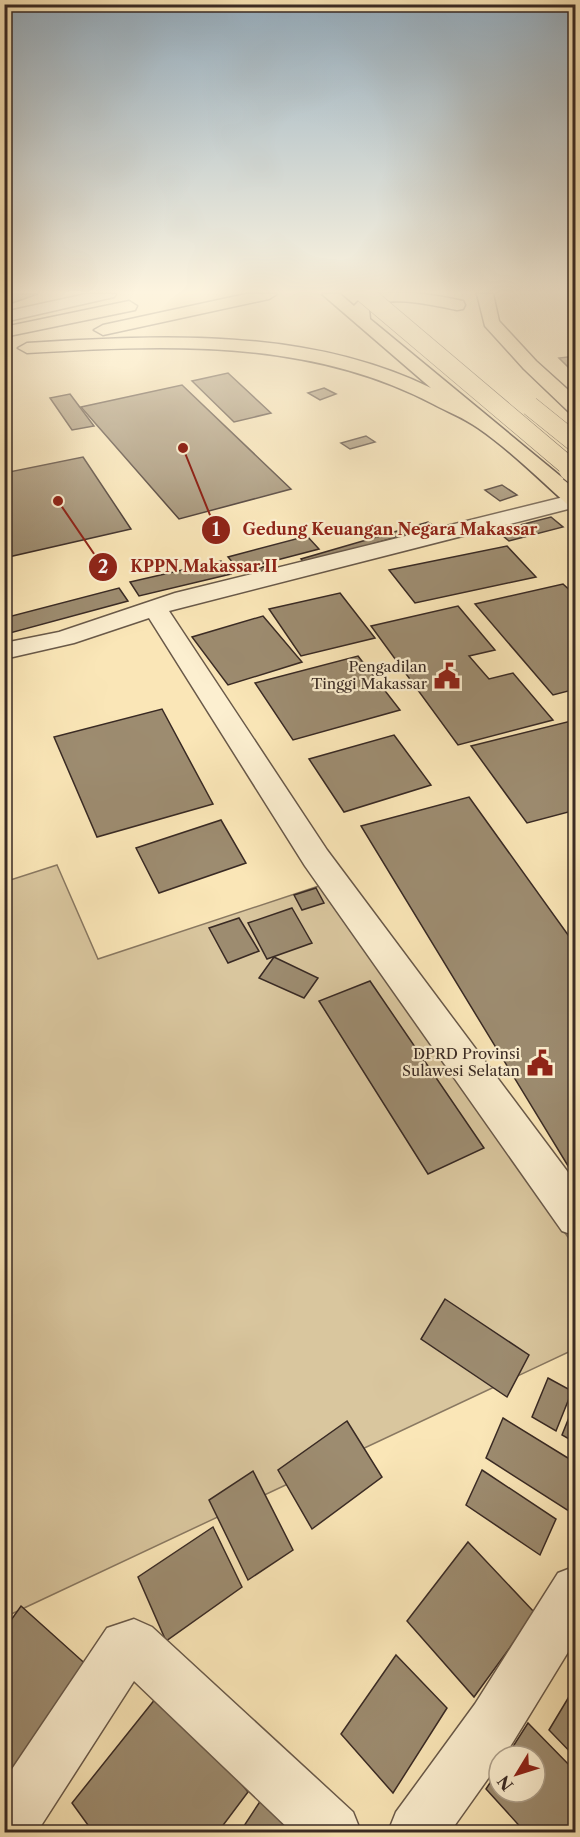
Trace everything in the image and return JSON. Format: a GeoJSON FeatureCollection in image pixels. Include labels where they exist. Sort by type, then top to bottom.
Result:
{"type":"FeatureCollection","features":[{"type":"Feature","properties":{"kind":"highway"},"geometry":{"type":"LineString","coordinates":[[394,380],[486,424]]}},
{"type":"Feature","properties":{"kind":"highway"},"geometry":{"type":"LineString","coordinates":[[433,380],[576,500]]}},
{"type":"Feature","properties":{"kind":"highway"},"geometry":{"type":"LineString","coordinates":[[466,380],[576,473]]}},
{"type":"Feature","properties":{"kind":"highway"},"geometry":{"type":"LineString","coordinates":[[546,380],[576,408]]}},
{"type":"Feature","properties":{"kind":"highway"},"geometry":{"type":"LineString","coordinates":[[519,398],[576,443]]}},
{"type":"Feature","properties":{"kind":"street"},"geometry":{"type":"LineString","coordinates":[[4,651],[65,638],[154,607],[576,500]]}},
{"type":"Feature","properties":{"kind":"street"},"geometry":{"type":"LineString","coordinates":[[154,607],[316,858],[576,1217]]}},
{"type":"Feature","properties":{"kind":"street"},"geometry":{"type":"LineString","coordinates":[[416,1833],[494,1723],[576,1591]]}},
{"type":"Feature","properties":{"kind":"street"},"geometry":{"type":"LineString","coordinates":[[4,1832],[119,1656],[126,1647],[134,1645],[333,1833]]}},
{"type":"Feature","properties":{"kind":"shaded area"},"geometry":{"type":"Polygon","coordinates":[[[57,865],[98,959],[319,886],[575,1247],[575,1349],[5,1617],[4,882],[57,865]]]}},
{"type":"Feature","properties":{"kind":"building"},"geometry":{"type":"Polygon","coordinates":[[[235,380],[271,413],[234,422],[192,381],[235,380]]]}},
{"type":"Feature","properties":{"kind":"building"},"geometry":{"type":"Polygon","coordinates":[[[182,385],[291,489],[179,519],[81,407],[182,385]]]}},
{"type":"Feature","properties":{"kind":"building"},"geometry":{"type":"Polygon","coordinates":[[[324,388],[336,394],[320,400],[308,393],[324,388]]]}},
{"type":"Feature","properties":{"kind":"building"},"geometry":{"type":"Polygon","coordinates":[[[70,394],[94,426],[72,430],[50,398],[70,394]]]}},
{"type":"Feature","properties":{"kind":"building"},"geometry":{"type":"Polygon","coordinates":[[[366,436],[375,442],[350,449],[341,443],[366,436]]]}},
{"type":"Feature","properties":{"kind":"building"},"geometry":{"type":"Polygon","coordinates":[[[83,457],[131,529],[4,558],[4,473],[83,457]]]}},
{"type":"Feature","properties":{"kind":"building"},"geometry":{"type":"Polygon","coordinates":[[[502,485],[517,495],[500,501],[485,490],[502,485]]]}},
{"type":"Feature","properties":{"kind":"building"},"geometry":{"type":"Polygon","coordinates":[[[551,517],[563,527],[509,541],[497,531],[551,517]]]}},
{"type":"Feature","properties":{"kind":"building"},"geometry":{"type":"Polygon","coordinates":[[[428,522],[434,526],[305,564],[301,559],[428,522]]]}},
{"type":"Feature","properties":{"kind":"building"},"geometry":{"type":"Polygon","coordinates":[[[307,536],[319,549],[239,570],[228,557],[307,536]]]}},
{"type":"Feature","properties":{"kind":"building"},"geometry":{"type":"Polygon","coordinates":[[[507,546],[536,577],[415,603],[389,570],[507,546]]]}},
{"type":"Feature","properties":{"kind":"building"},"geometry":{"type":"Polygon","coordinates":[[[221,561],[231,574],[139,596],[130,582],[221,561]]]}},
{"type":"Feature","properties":{"kind":"building"},"geometry":{"type":"Polygon","coordinates":[[[274,564],[280,570],[253,578],[248,571],[274,564]]]}},
{"type":"Feature","properties":{"kind":"building"},"geometry":{"type":"Polygon","coordinates":[[[563,584],[576,596],[576,689],[553,695],[475,604],[563,584]]]}},
{"type":"Feature","properties":{"kind":"building"},"geometry":{"type":"Polygon","coordinates":[[[119,588],[128,601],[10,633],[4,624],[4,618],[119,588]]]}},
{"type":"Feature","properties":{"kind":"building"},"geometry":{"type":"Polygon","coordinates":[[[340,593],[375,638],[301,656],[269,609],[340,593]]]}},
{"type":"Feature","properties":{"kind":"building","name":"Pengadilan Tinggi Makassar"},"geometry":{"type":"Polygon","coordinates":[[[458,606],[495,650],[469,656],[489,679],[513,673],[553,720],[458,745],[371,626],[458,606]]]}},
{"type":"Feature","properties":{"kind":"building"},"geometry":{"type":"Polygon","coordinates":[[[263,616],[302,662],[228,685],[192,637],[263,616]]]}},
{"type":"Feature","properties":{"kind":"building"},"geometry":{"type":"Polygon","coordinates":[[[358,656],[400,710],[293,740],[255,683],[358,656]]]}},
{"type":"Feature","properties":{"kind":"building"},"geometry":{"type":"Polygon","coordinates":[[[162,709],[213,804],[97,837],[54,737],[162,709]]]}},
{"type":"Feature","properties":{"kind":"building"},"geometry":{"type":"Polygon","coordinates":[[[571,721],[576,726],[576,810],[527,823],[471,746],[571,721]]]}},
{"type":"Feature","properties":{"kind":"building"},"geometry":{"type":"Polygon","coordinates":[[[394,735],[431,785],[344,812],[309,759],[394,735]]]}},
{"type":"Feature","properties":{"kind":"building","name":"DPRD Provinsi Sulawesi Selatan"},"geometry":{"type":"Polygon","coordinates":[[[469,797],[576,946],[576,1179],[361,826],[469,797]]]}},
{"type":"Feature","properties":{"kind":"building"},"geometry":{"type":"Polygon","coordinates":[[[221,820],[246,863],[159,893],[136,848],[221,820]]]}},
{"type":"Feature","properties":{"kind":"building"},"geometry":{"type":"Polygon","coordinates":[[[316,888],[324,903],[302,910],[294,895],[316,888]]]}},
{"type":"Feature","properties":{"kind":"building"},"geometry":{"type":"Polygon","coordinates":[[[292,908],[312,943],[267,959],[248,923],[292,908]]]}},
{"type":"Feature","properties":{"kind":"building"},"geometry":{"type":"Polygon","coordinates":[[[239,918],[259,951],[228,963],[209,928],[239,918]]]}},
{"type":"Feature","properties":{"kind":"building"},"geometry":{"type":"Polygon","coordinates":[[[274,957],[318,978],[304,998],[259,978],[274,957]]]}},
{"type":"Feature","properties":{"kind":"building"},"geometry":{"type":"Polygon","coordinates":[[[370,981],[484,1148],[428,1174],[319,1001],[370,981]]]}},
{"type":"Feature","properties":{"kind":"building"},"geometry":{"type":"Polygon","coordinates":[[[445,1299],[529,1355],[507,1397],[421,1339],[445,1299]]]}},
{"type":"Feature","properties":{"kind":"building"},"geometry":{"type":"Polygon","coordinates":[[[548,1378],[572,1391],[556,1431],[532,1417],[548,1378]]]}},
{"type":"Feature","properties":{"kind":"building"},"geometry":{"type":"Polygon","coordinates":[[[576,1400],[576,1443],[562,1435],[576,1400]]]}},
{"type":"Feature","properties":{"kind":"building"},"geometry":{"type":"Polygon","coordinates":[[[503,1418],[576,1463],[575,1515],[486,1458],[503,1418]]]}},
{"type":"Feature","properties":{"kind":"building"},"geometry":{"type":"Polygon","coordinates":[[[347,1421],[382,1477],[312,1529],[278,1470],[347,1421]]]}},
{"type":"Feature","properties":{"kind":"building"},"geometry":{"type":"Polygon","coordinates":[[[482,1470],[556,1519],[540,1555],[466,1505],[482,1470]]]}},
{"type":"Feature","properties":{"kind":"building"},"geometry":{"type":"Polygon","coordinates":[[[253,1471],[293,1550],[248,1580],[209,1500],[253,1471]]]}},
{"type":"Feature","properties":{"kind":"building"},"geometry":{"type":"Polygon","coordinates":[[[213,1527],[242,1587],[166,1641],[138,1577],[213,1527]]]}},
{"type":"Feature","properties":{"kind":"building"},"geometry":{"type":"Polygon","coordinates":[[[468,1542],[535,1613],[474,1697],[407,1621],[468,1542]]]}},
{"type":"Feature","properties":{"kind":"building"},"geometry":{"type":"Polygon","coordinates":[[[21,1606],[90,1668],[4,1791],[4,1630],[21,1606]]]}},
{"type":"Feature","properties":{"kind":"building"},"geometry":{"type":"Polygon","coordinates":[[[396,1655],[447,1708],[393,1793],[341,1734],[396,1655]]]}},
{"type":"Feature","properties":{"kind":"building"},"geometry":{"type":"Polygon","coordinates":[[[576,1685],[576,1758],[549,1730],[576,1685]]]}},
{"type":"Feature","properties":{"kind":"building"},"geometry":{"type":"Polygon","coordinates":[[[164,1688],[248,1792],[218,1832],[93,1832],[72,1803],[164,1688]]]}},
{"type":"Feature","properties":{"kind":"building"},"geometry":{"type":"Polygon","coordinates":[[[528,1723],[576,1772],[576,1832],[525,1832],[500,1804],[547,1804],[547,1744],[515,1744],[528,1723]]]}},
{"type":"Feature","properties":{"kind":"building"},"geometry":{"type":"Polygon","coordinates":[[[261,1800],[291,1832],[240,1832],[261,1800]]]}},
{"type":"Feature","properties":{"kind":"place","name":"Gedung Keuangan Negara Makassar"},"geometry":{"type":"Point","coordinates":[183,448]}},
{"type":"Feature","properties":{"kind":"place","name":"KPPN Makassar II"},"geometry":{"type":"Point","coordinates":[58,501]}},
{"type":"Feature","properties":{"kind":"place","name":"Pengadilan Tinggi Makassar"},"geometry":{"type":"Point","coordinates":[447,676]}},
{"type":"Feature","properties":{"kind":"place","name":"DPRD Provinsi Sulawesi Selatan"},"geometry":{"type":"Point","coordinates":[540,1063]}}]}
